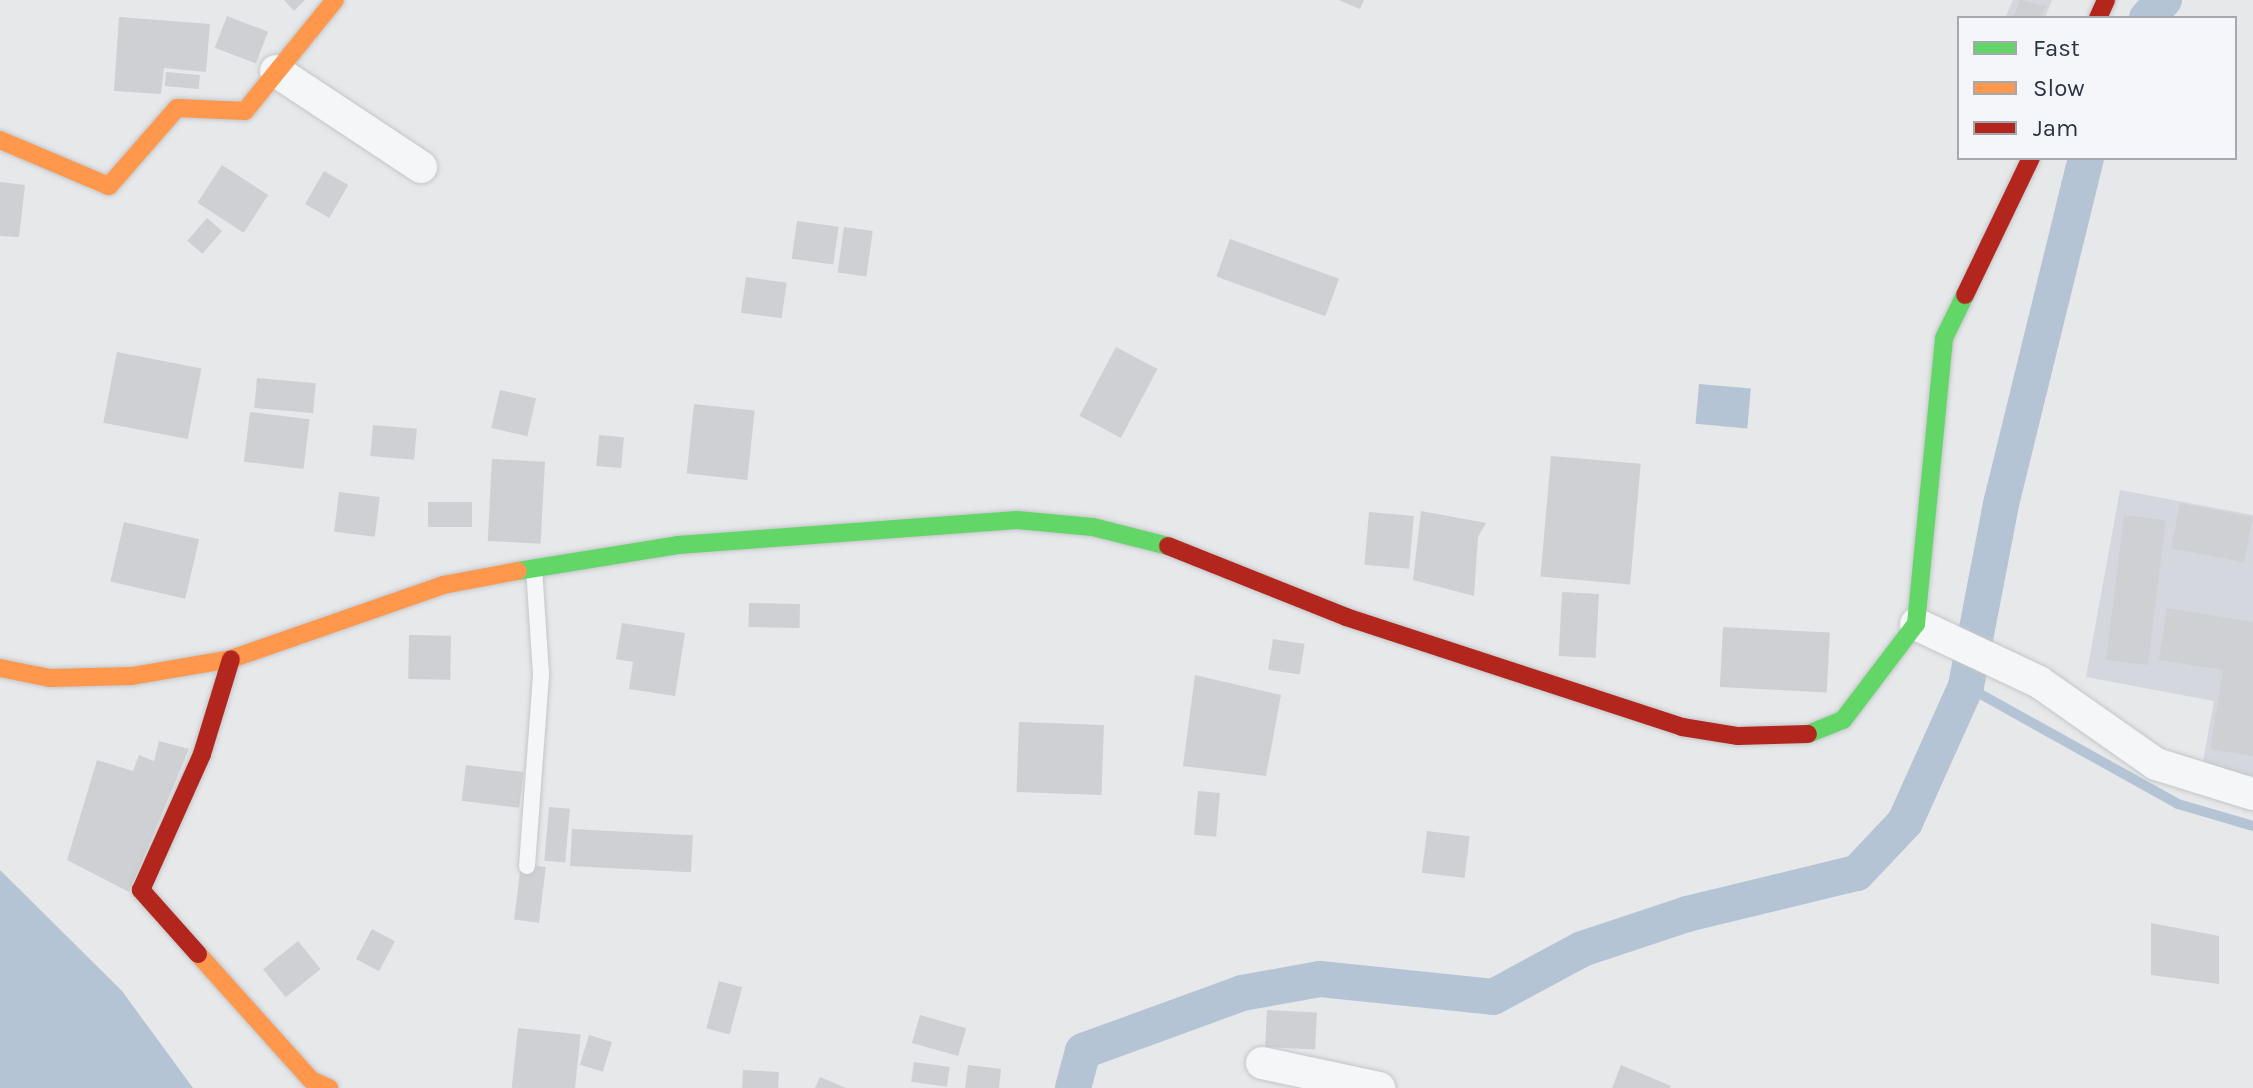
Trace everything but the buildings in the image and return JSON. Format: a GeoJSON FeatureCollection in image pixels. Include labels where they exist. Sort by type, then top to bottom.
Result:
{"type":"FeatureCollection","features":[{"type":"Feature","properties":{"kind":"main road"},"geometry":{"type":"LineString","coordinates":[[0,140],[109,186],[177,108],[245,111],[335,0]]}},
{"type":"Feature","properties":{"kind":"main road"},"geometry":{"type":"LineString","coordinates":[[0,668],[50,678],[132,676],[231,659],[443,585],[534,568],[678,545],[1017,520],[1093,527],[1164,544],[1346,617],[1682,727],[1738,736],[1816,734],[1843,720],[1916,624],[1944,338],[2030,160]]}},
{"type":"Feature","properties":{"kind":"main road"},"geometry":{"type":"LineString","coordinates":[[231,659],[202,754],[141,890],[311,1080],[329,1088]]}},
{"type":"Feature","properties":{"kind":"street"},"geometry":{"type":"LineString","coordinates":[[276,71],[421,167]]}},
{"type":"Feature","properties":{"kind":"street"},"geometry":{"type":"LineString","coordinates":[[1916,624],[1946,641],[2039,682],[2156,764],[2253,794]]}},
{"type":"Feature","properties":{"kind":"street"},"geometry":{"type":"LineString","coordinates":[[1262,1063],[1379,1088]]}},
{"type":"Feature","properties":{"kind":"lane"},"geometry":{"type":"LineString","coordinates":[[527,866],[541,674],[534,568]]}},
{"type":"Feature","properties":{"kind":"shaded area"},"geometry":{"type":"Polygon","coordinates":[[[2013,0],[2052,0],[2046,16],[2006,16],[2013,0]]]}},
{"type":"Feature","properties":{"kind":"shaded area"},"geometry":{"type":"Polygon","coordinates":[[[2120,490],[2253,515],[2253,776],[2202,767],[2214,701],[2086,677],[2120,490]]]}},
{"type":"Feature","properties":{"kind":"water"},"geometry":{"type":"Polygon","coordinates":[[[1699,384],[1751,389],[1747,428],[1696,424],[1699,384]]]}},
{"type":"Feature","properties":{"kind":"water"},"geometry":{"type":"Polygon","coordinates":[[[0,870],[122,991],[193,1088],[0,1088],[0,870]]]}},
{"type":"Feature","properties":{"kind":"waterway"},"geometry":{"type":"LineString","coordinates":[[2149,16],[2164,0]]}},
{"type":"Feature","properties":{"kind":"waterway"},"geometry":{"type":"LineString","coordinates":[[1073,1088],[1083,1051],[1242,993],[1320,979],[1493,997],[1582,949],[1687,914],[1857,873],[1905,822],[1966,686],[2001,504],[2086,160]]}},
{"type":"Feature","properties":{"kind":"waterway"},"geometry":{"type":"LineString","coordinates":[[1966,686],[2178,804],[2253,826]]}},
{"type":"Feature","properties":{"kind":"traffic: fast"},"geometry":{"type":"LineString","coordinates":[[1808,734],[1843,720],[1916,624],[1944,338],[1965,295]]}},
{"type":"Feature","properties":{"kind":"traffic: fast"},"geometry":{"type":"LineString","coordinates":[[518,571],[678,545],[1017,520],[1093,527],[1168,546]]}},
{"type":"Feature","properties":{"kind":"traffic: slow"},"geometry":{"type":"LineString","coordinates":[[0,140],[109,186],[177,108],[245,111],[335,0]]}},
{"type":"Feature","properties":{"kind":"traffic: slow"},"geometry":{"type":"LineString","coordinates":[[0,668],[50,678],[132,676],[231,659],[443,585],[518,571]]}},
{"type":"Feature","properties":{"kind":"traffic: slow"},"geometry":{"type":"LineString","coordinates":[[198,954],[311,1080],[329,1088]]}},
{"type":"Feature","properties":{"kind":"traffic: jam"},"geometry":{"type":"LineString","coordinates":[[2099,16],[2106,0]]}},
{"type":"Feature","properties":{"kind":"traffic: jam"},"geometry":{"type":"LineString","coordinates":[[1965,295],[2030,160]]}},
{"type":"Feature","properties":{"kind":"traffic: jam"},"geometry":{"type":"LineString","coordinates":[[1168,546],[1346,617],[1682,727],[1738,736],[1808,734]]}},
{"type":"Feature","properties":{"kind":"traffic: jam"},"geometry":{"type":"LineString","coordinates":[[198,954],[141,890],[202,754],[231,659]]}}]}
